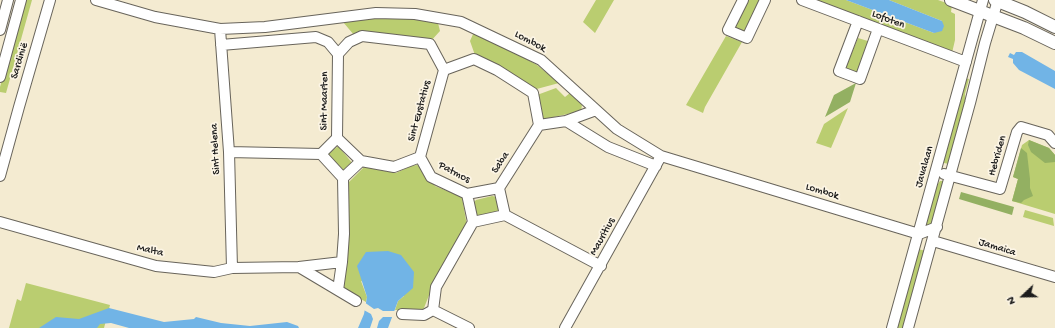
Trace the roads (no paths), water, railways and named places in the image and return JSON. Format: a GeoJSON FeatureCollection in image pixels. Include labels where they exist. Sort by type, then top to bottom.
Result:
{"type":"FeatureCollection","features":[{"type":"Feature","properties":{"kind":"street"},"geometry":{"type":"LineString","coordinates":[[0,30],[8,0]]}},
{"type":"Feature","properties":{"kind":"street"},"geometry":{"type":"LineString","coordinates":[[0,77],[21,0]]}},
{"type":"Feature","properties":{"kind":"street","name":"Sardinië"},"geometry":{"type":"LineString","coordinates":[[0,176],[18,107],[50,0]]}},
{"type":"Feature","properties":{"kind":"street","name":"Lombok"},"geometry":{"type":"LineString","coordinates":[[96,0],[155,16],[220,29],[265,27],[376,13],[415,14],[461,22],[541,60],[617,129],[661,156],[919,234]]}},
{"type":"Feature","properties":{"kind":"street"},"geometry":{"type":"LineString","coordinates":[[743,0],[728,30],[746,38],[765,0]]}},
{"type":"Feature","properties":{"kind":"street","name":"Lofoten"},"geometry":{"type":"LineString","coordinates":[[802,0],[966,62]]}},
{"type":"Feature","properties":{"kind":"street"},"geometry":{"type":"LineString","coordinates":[[951,0],[981,6],[993,17],[1024,28],[1055,43]]}},
{"type":"Feature","properties":{"kind":"street"},"geometry":{"type":"LineString","coordinates":[[908,328],[937,227],[949,176],[997,0],[1055,27]]}},
{"type":"Feature","properties":{"kind":"street","name":"Javalaan"},"geometry":{"type":"LineString","coordinates":[[892,328],[981,6]]}},
{"type":"Feature","properties":{"kind":"street"},"geometry":{"type":"LineString","coordinates":[[314,21],[316,37]]}},
{"type":"Feature","properties":{"kind":"street"},"geometry":{"type":"LineString","coordinates":[[858,21],[839,71],[846,74],[860,79],[878,29]]}},
{"type":"Feature","properties":{"kind":"street","name":"Sint Helena"},"geometry":{"type":"LineString","coordinates":[[220,29],[228,152],[232,268]]}},
{"type":"Feature","properties":{"kind":"street"},"geometry":{"type":"LineString","coordinates":[[221,45],[316,37],[328,42],[338,54],[349,42],[362,36],[430,44],[444,70],[474,59],[497,70],[533,93],[539,125],[566,121],[596,110]]}},
{"type":"Feature","properties":{"kind":"street","name":"Sint Maarten"},"geometry":{"type":"LineString","coordinates":[[338,54],[337,138],[361,161]]}},
{"type":"Feature","properties":{"kind":"street","name":"Sint Eustatius"},"geometry":{"type":"LineString","coordinates":[[420,157],[444,70]]}},
{"type":"Feature","properties":{"kind":"street"},"geometry":{"type":"LineString","coordinates":[[566,121],[608,147],[656,166]]}},
{"type":"Feature","properties":{"kind":"street","name":"Saba"},"geometry":{"type":"LineString","coordinates":[[505,215],[499,188],[539,125]]}},
{"type":"Feature","properties":{"kind":"street","name":"Hebriden"},"geometry":{"type":"LineString","coordinates":[[936,172],[1000,190],[1017,132],[1021,127],[1048,135],[1055,143]]}},
{"type":"Feature","properties":{"kind":"street"},"geometry":{"type":"LineString","coordinates":[[228,152],[321,154],[337,138]]}},
{"type":"Feature","properties":{"kind":"street"},"geometry":{"type":"LineString","coordinates":[[321,154],[343,178],[344,234],[338,290]]}},
{"type":"Feature","properties":{"kind":"street","name":"Mauritius"},"geometry":{"type":"LineString","coordinates":[[565,328],[601,266],[661,156]]}},
{"type":"Feature","properties":{"kind":"street"},"geometry":{"type":"LineString","coordinates":[[343,178],[361,161],[394,167],[420,157]]}},
{"type":"Feature","properties":{"kind":"street","name":"Patmos"},"geometry":{"type":"LineString","coordinates":[[420,157],[431,177],[467,194],[499,188]]}},
{"type":"Feature","properties":{"kind":"street"},"geometry":{"type":"LineString","coordinates":[[433,310],[436,287],[472,222],[467,194]]}},
{"type":"Feature","properties":{"kind":"street"},"geometry":{"type":"LineString","coordinates":[[472,222],[505,215],[601,266]]}},
{"type":"Feature","properties":{"kind":"street","name":"Malta"},"geometry":{"type":"LineString","coordinates":[[0,222],[156,266],[214,272],[232,268],[299,267],[342,262]]}},
{"type":"Feature","properties":{"kind":"street"},"geometry":{"type":"LineString","coordinates":[[919,234],[937,227]]}},
{"type":"Feature","properties":{"kind":"street","name":"Jamaica"},"geometry":{"type":"LineString","coordinates":[[933,241],[1055,277]]}},
{"type":"Feature","properties":{"kind":"street"},"geometry":{"type":"LineString","coordinates":[[299,267],[356,301]]}},
{"type":"Feature","properties":{"kind":"street"},"geometry":{"type":"LineString","coordinates":[[402,314],[424,315],[433,310]]}},
{"type":"Feature","properties":{"kind":"street"},"geometry":{"type":"LineString","coordinates":[[433,310],[469,328]]}},
{"type":"Feature","properties":{"kind":"water"},"geometry":{"type":"Polygon","coordinates":[[[846,0],[889,0],[942,21],[944,26],[942,31],[934,33],[846,0]]]}},
{"type":"Feature","properties":{"kind":"water"},"geometry":{"type":"Polygon","coordinates":[[[1016,52],[1022,52],[1055,71],[1055,89],[1019,70],[1013,63],[1013,59],[1008,57],[1010,53],[1014,55],[1016,52]]]}},
{"type":"Feature","properties":{"kind":"water"},"geometry":{"type":"Polygon","coordinates":[[[388,251],[401,255],[414,272],[413,288],[398,301],[388,328],[358,328],[364,314],[367,297],[357,266],[366,252],[388,251]]]}},
{"type":"Feature","properties":{"kind":"water"},"geometry":{"type":"Polygon","coordinates":[[[109,308],[164,322],[194,319],[196,317],[221,323],[250,326],[287,322],[298,326],[299,328],[129,328],[111,323],[100,324],[97,328],[39,328],[56,317],[79,319],[109,308]]]}}]}
